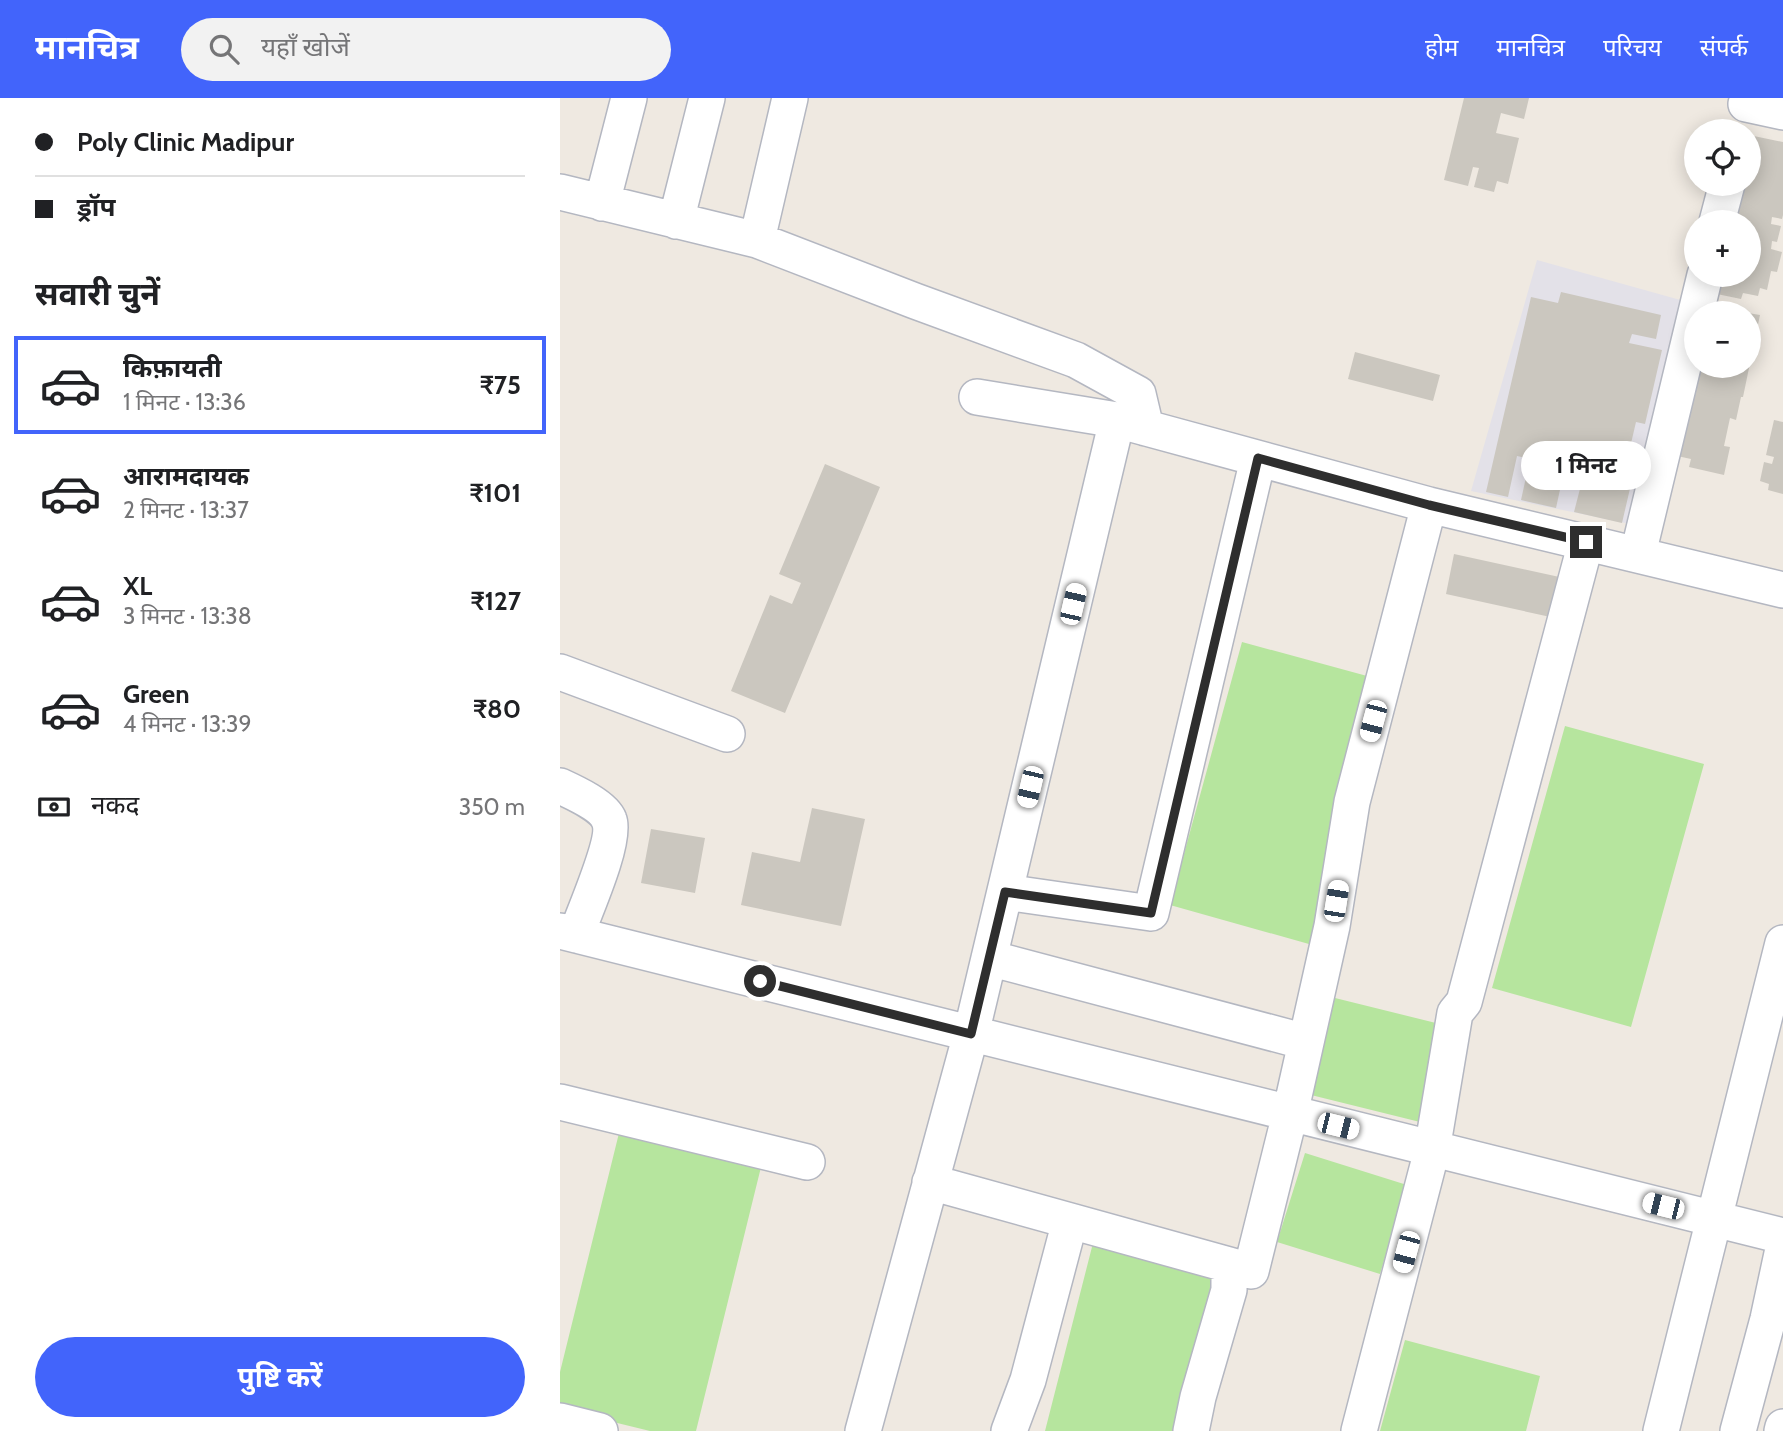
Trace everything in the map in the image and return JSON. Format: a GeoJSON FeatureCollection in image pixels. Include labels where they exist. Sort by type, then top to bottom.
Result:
{"type":"FeatureCollection","features":[{"type":"Feature","properties":{"kind":"street"},"geometry":{"type":"LineString","coordinates":[[602,203],[629,98]]}},
{"type":"Feature","properties":{"kind":"street"},"geometry":{"type":"LineString","coordinates":[[676,221],[707,98]]}},
{"type":"Feature","properties":{"kind":"street"},"geometry":{"type":"LineString","coordinates":[[757,240],[790,98]]}},
{"type":"Feature","properties":{"kind":"street"},"geometry":{"type":"LineString","coordinates":[[1744,111],[1783,112]]}},
{"type":"Feature","properties":{"kind":"street"},"geometry":{"type":"LineString","coordinates":[[560,192],[757,240],[1076,360],[1138,394],[1005,892],[971,1034],[863,1431]]}},
{"type":"Feature","properties":{"kind":"street"},"geometry":{"type":"LineString","coordinates":[[1638,554],[1702,287]]}},
{"type":"Feature","properties":{"kind":"street"},"geometry":{"type":"LineString","coordinates":[[977,397],[1132,424],[1429,505],[1783,590]]}},
{"type":"Feature","properties":{"kind":"street"},"geometry":{"type":"LineString","coordinates":[[1005,892],[1151,913],[1258,458]]}},
{"type":"Feature","properties":{"kind":"street"},"geometry":{"type":"LineString","coordinates":[[930,1182],[1251,1271],[1332,926],[1352,802],[1429,505]]}},
{"type":"Feature","properties":{"kind":"street"},"geometry":{"type":"LineString","coordinates":[[1359,1431],[1432,1150],[1455,1013],[1464,1002],[1586,542]]}},
{"type":"Feature","properties":{"kind":"street"},"geometry":{"type":"LineString","coordinates":[[560,673],[727,734]]}},
{"type":"Feature","properties":{"kind":"street"},"geometry":{"type":"LineString","coordinates":[[560,786],[603,810],[610,820],[611,833],[606,853],[568,933],[1783,1236]]}},
{"type":"Feature","properties":{"kind":"street"},"geometry":{"type":"LineString","coordinates":[[1661,1431],[1783,943]]}},
{"type":"Feature","properties":{"kind":"street"},"geometry":{"type":"LineString","coordinates":[[989,958],[1306,1042]]}},
{"type":"Feature","properties":{"kind":"street"},"geometry":{"type":"LineString","coordinates":[[560,1102],[807,1162]]}},
{"type":"Feature","properties":{"kind":"street"},"geometry":{"type":"LineString","coordinates":[[1009,1431],[1028,1380],[1070,1221]]}},
{"type":"Feature","properties":{"kind":"street"},"geometry":{"type":"LineString","coordinates":[[1738,1431],[1768,1319],[1783,1249]]}},
{"type":"Feature","properties":{"kind":"street"},"geometry":{"type":"LineString","coordinates":[[1191,1431],[1229,1290],[1229,1265]]}},
{"type":"Feature","properties":{"kind":"street"},"geometry":{"type":"LineString","coordinates":[[560,1421],[600,1431]]}},
{"type":"Feature","properties":{"kind":"shaded area"},"geometry":{"type":"Polygon","coordinates":[[[1537,260],[1684,301],[1635,525],[1471,491],[1537,260]]]}},
{"type":"Feature","properties":{"kind":"green space"},"geometry":{"type":"Polygon","coordinates":[[[1242,642],[1389,682],[1316,946],[1170,905],[1242,642]]]}},
{"type":"Feature","properties":{"kind":"green space"},"geometry":{"type":"Polygon","coordinates":[[[1565,726],[1704,764],[1631,1027],[1492,988],[1565,726]]]}},
{"type":"Feature","properties":{"kind":"green space"},"geometry":{"type":"Polygon","coordinates":[[[1331,997],[1444,1025],[1420,1122],[1307,1094],[1331,997]]]}},
{"type":"Feature","properties":{"kind":"green space"},"geometry":{"type":"Polygon","coordinates":[[[620,1129],[762,1163],[696,1431],[650,1431],[560,1409],[560,1372],[620,1129]]]}},
{"type":"Feature","properties":{"kind":"green space"},"geometry":{"type":"Polygon","coordinates":[[[1305,1153],[1407,1185],[1380,1274],[1277,1242],[1305,1153]]]}},
{"type":"Feature","properties":{"kind":"green space"},"geometry":{"type":"Polygon","coordinates":[[[1093,1243],[1229,1277],[1190,1431],[1045,1431],[1093,1243]]]}},
{"type":"Feature","properties":{"kind":"green space"},"geometry":{"type":"Polygon","coordinates":[[[1405,1340],[1540,1376],[1526,1431],[1380,1431],[1405,1340]]]}},
{"type":"Feature","properties":{"kind":"building"},"geometry":{"type":"Polygon","coordinates":[[[1464,98],[1529,98],[1524,119],[1501,113],[1496,133],[1519,138],[1508,184],[1497,181],[1494,192],[1474,187],[1479,168],[1473,167],[1468,186],[1444,180],[1464,98]]]}},
{"type":"Feature","properties":{"kind":"building"},"geometry":{"type":"Polygon","coordinates":[[[1761,137],[1783,142],[1783,215],[1782,219],[1772,217],[1771,224],[1781,226],[1777,242],[1772,241],[1771,249],[1782,252],[1777,272],[1771,271],[1767,290],[1760,288],[1758,296],[1743,293],[1741,299],[1712,293],[1713,287],[1761,287],[1761,210],[1732,210],[1735,196],[1761,196],[1761,137]]]}},
{"type":"Feature","properties":{"kind":"building"},"geometry":{"type":"Polygon","coordinates":[[[1561,292],[1661,315],[1656,339],[1632,334],[1629,343],[1662,350],[1645,424],[1636,422],[1629,452],[1638,454],[1622,523],[1574,512],[1582,481],[1563,476],[1556,508],[1521,500],[1530,459],[1517,456],[1508,497],[1486,492],[1531,297],[1558,303],[1561,292]]]}},
{"type":"Feature","properties":{"kind":"building"},"geometry":{"type":"Polygon","coordinates":[[[1355,352],[1440,375],[1433,401],[1348,379],[1355,352]]]}},
{"type":"Feature","properties":{"kind":"building"},"geometry":{"type":"Polygon","coordinates":[[[1692,378],[1747,378],[1736,420],[1730,418],[1724,446],[1730,447],[1724,475],[1689,467],[1691,459],[1668,454],[1692,378]]]}},
{"type":"Feature","properties":{"kind":"building"},"geometry":{"type":"Polygon","coordinates":[[[1774,420],[1783,422],[1783,494],[1768,490],[1769,484],[1760,481],[1764,462],[1772,464],[1774,457],[1766,455],[1774,420]]]}},
{"type":"Feature","properties":{"kind":"building"},"geometry":{"type":"Polygon","coordinates":[[[825,464],[880,487],[785,713],[731,691],[770,595],[792,604],[801,583],[779,574],[825,464]]]}},
{"type":"Feature","properties":{"kind":"building"},"geometry":{"type":"Polygon","coordinates":[[[1454,554],[1564,578],[1555,618],[1446,594],[1454,554]]]}},
{"type":"Feature","properties":{"kind":"building"},"geometry":{"type":"Polygon","coordinates":[[[812,808],[865,819],[841,926],[741,905],[752,852],[800,862],[812,808]]]}},
{"type":"Feature","properties":{"kind":"building"},"geometry":{"type":"Polygon","coordinates":[[[651,829],[705,838],[695,893],[641,883],[651,829]]]}},
{"type":"Feature","properties":{"kind":"route"},"geometry":{"type":"LineString","coordinates":[[760,981],[971,1034],[1005,892],[1151,913],[1258,458],[1429,505],[1586,542]]}}]}
